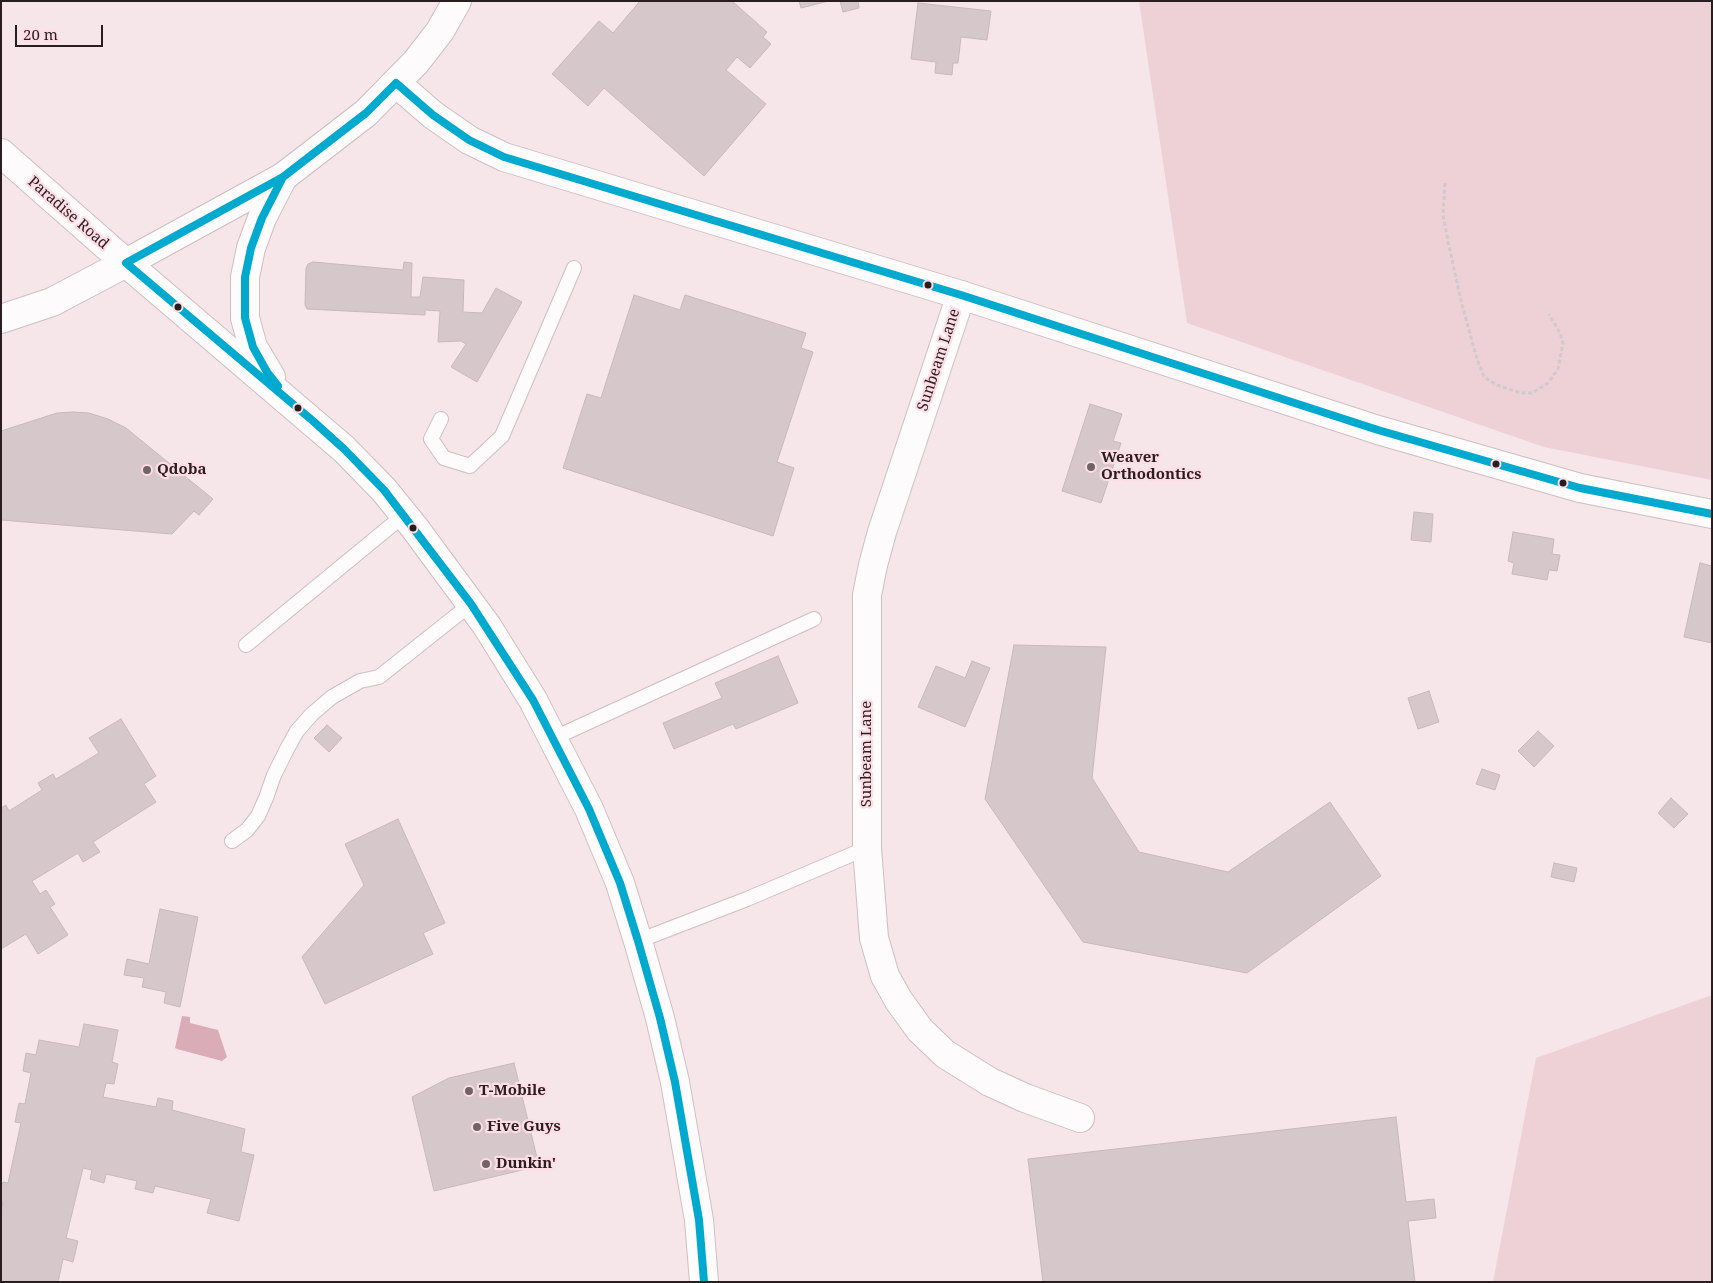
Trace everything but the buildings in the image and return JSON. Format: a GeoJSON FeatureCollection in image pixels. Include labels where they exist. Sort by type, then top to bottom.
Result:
{"type":"FeatureCollection","features":[{"type":"Feature","properties":{"kind":"main road"},"geometry":{"type":"LineString","coordinates":[[1,319],[52,302],[283,177],[366,113],[396,83],[416,62],[440,31],[457,1]]}},
{"type":"Feature","properties":{"kind":"main road"},"geometry":{"type":"LineString","coordinates":[[396,83],[433,115],[469,140],[504,157],[961,295],[1378,430],[1580,488],[1712,514]]}},
{"type":"Feature","properties":{"kind":"main road","name":"Paradise Road"},"geometry":{"type":"LineString","coordinates":[[1,153],[126,263],[344,449],[384,490],[471,604],[533,700],[589,809],[620,883],[638,941],[660,1018],[675,1082],[699,1220],[704,1282]]}},
{"type":"Feature","properties":{"kind":"main road"},"geometry":{"type":"LineString","coordinates":[[283,177],[262,218],[251,248],[245,277],[245,318],[253,347],[267,372],[288,400]]}},
{"type":"Feature","properties":{"kind":"main road","name":"Sunbeam Lane"},"geometry":{"type":"LineString","coordinates":[[961,295],[882,532],[872,565],[867,595],[867,848],[874,938],[885,976],[899,1001],[920,1030],[945,1054],[990,1082],[1024,1098],[1080,1118]]}},
{"type":"Feature","properties":{"kind":"lane"},"geometry":{"type":"LineString","coordinates":[[441,419],[431,439],[444,458],[470,466],[502,436],[574,268]]}},
{"type":"Feature","properties":{"kind":"lane"},"geometry":{"type":"LineString","coordinates":[[246,645],[404,515]]}},
{"type":"Feature","properties":{"kind":"lane"},"geometry":{"type":"LineString","coordinates":[[232,840],[247,830],[258,816],[274,775],[287,749],[297,731],[312,714],[332,697],[353,685],[379,677],[471,604]]}},
{"type":"Feature","properties":{"kind":"lane"},"geometry":{"type":"LineString","coordinates":[[554,738],[814,619]]}},
{"type":"Feature","properties":{"kind":"lane"},"geometry":{"type":"LineString","coordinates":[[638,941],[746,899],[867,848]]}},
{"type":"Feature","properties":{"kind":"path"},"geometry":{"type":"LineString","coordinates":[[1445,183],[1443,215],[1461,301],[1484,377],[1496,385],[1521,393],[1532,393],[1548,383],[1558,369],[1563,343],[1560,333],[1549,314]]}},
{"type":"Feature","properties":{"kind":"shaded area"},"geometry":{"type":"Polygon","coordinates":[[[1139,1],[1712,1],[1712,480],[1544,447],[1187,323],[1139,1]]]}},
{"type":"Feature","properties":{"kind":"shaded area"},"geometry":{"type":"Polygon","coordinates":[[[1712,995],[1712,1282],[1493,1282],[1536,1058],[1712,995]]]}},
{"type":"Feature","properties":{"kind":"shaded area"},"geometry":{"type":"Polygon","coordinates":[[[182,1016],[190,1017],[190,1023],[218,1030],[227,1057],[222,1061],[175,1048],[182,1016]]]}},
{"type":"Feature","properties":{"kind":"transit line"},"geometry":{"type":"LineString","coordinates":[[704,1282],[699,1220],[675,1082],[660,1018],[638,941],[620,883],[589,809],[533,700],[471,604],[384,490],[344,449],[313,421],[126,263],[283,177],[366,113],[396,83],[433,115],[469,140],[504,157],[961,295],[1378,430],[1580,488],[1712,514]]}},
{"type":"Feature","properties":{"kind":"transit line"},"geometry":{"type":"LineString","coordinates":[[278,386],[267,372],[253,347],[245,318],[245,277],[251,248],[262,218],[283,177]]}},
{"type":"Feature","properties":{"kind":"place","name":"Weaver Orthodontics"},"geometry":{"type":"Point","coordinates":[1091,467]}},
{"type":"Feature","properties":{"kind":"place","name":"Qdoba"},"geometry":{"type":"Point","coordinates":[147,470]}},
{"type":"Feature","properties":{"kind":"place","name":"T-Mobile"},"geometry":{"type":"Point","coordinates":[469,1091]}},
{"type":"Feature","properties":{"kind":"place","name":"Five Guys"},"geometry":{"type":"Point","coordinates":[477,1127]}},
{"type":"Feature","properties":{"kind":"place","name":"Dunkin'"},"geometry":{"type":"Point","coordinates":[486,1164]}}]}
